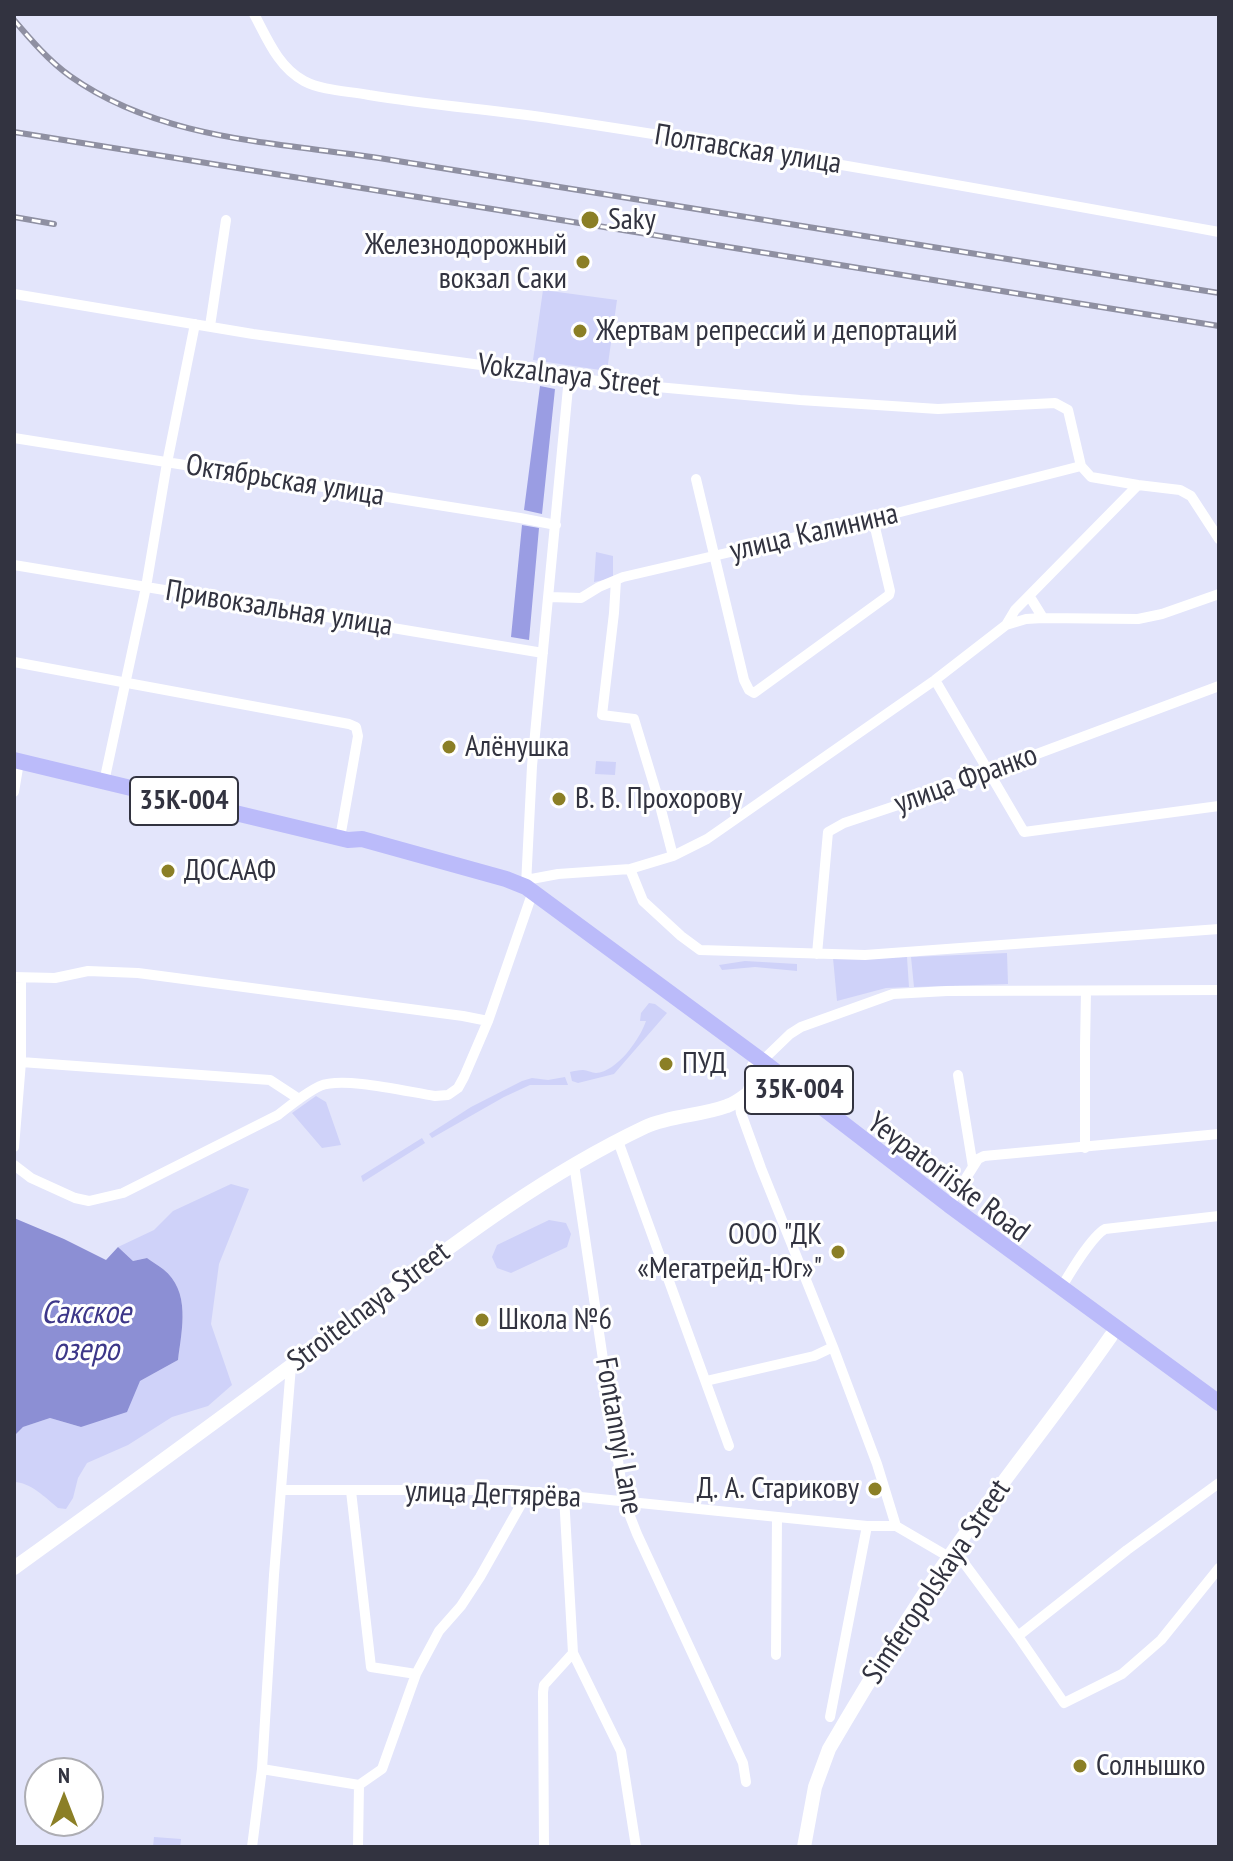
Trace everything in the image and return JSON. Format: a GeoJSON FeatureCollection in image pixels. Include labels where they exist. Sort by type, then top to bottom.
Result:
{"type":"FeatureCollection","features":[{"type":"Feature","properties":{"kind":"main road","name":"Yevpatoriiske Road"},"geometry":{"type":"LineString","coordinates":[[17,761],[344,839],[361,848],[532,892],[758,1064],[1219,1403]]}},
{"type":"Feature","properties":{"kind":"main road","name":"Yevpatoriiske Road"},"geometry":{"type":"LineString","coordinates":[[758,1064],[775,1082],[954,1220],[1219,1413]]}},
{"type":"Feature","properties":{"kind":"street","name":"Полтавская улица"},"geometry":{"type":"LineString","coordinates":[[254,14],[281,63],[305,82],[323,87],[702,142],[1219,232]]}},
{"type":"Feature","properties":{"kind":"street"},"geometry":{"type":"LineString","coordinates":[[210,326],[226,220]]}},
{"type":"Feature","properties":{"kind":"street","name":"Vokzalnaya Street"},"geometry":{"type":"LineString","coordinates":[[14,294],[195,324],[569,377],[922,409],[1055,403],[1068,410],[1081,466]]}},
{"type":"Feature","properties":{"kind":"street"},"geometry":{"type":"LineString","coordinates":[[104,782],[146,587],[195,324]]}},
{"type":"Feature","properties":{"kind":"street"},"geometry":{"type":"LineString","coordinates":[[14,1165],[31,1178],[89,1201],[123,1193],[278,1115],[299,1099],[330,1083],[435,1096],[448,1095],[458,1088],[488,1021],[532,892],[532,766],[569,377]]}},
{"type":"Feature","properties":{"kind":"street","name":"Октябрьская улица"},"geometry":{"type":"LineString","coordinates":[[14,438],[556,525]]}},
{"type":"Feature","properties":{"kind":"street"},"geometry":{"type":"LineString","coordinates":[[1081,466],[1091,477],[1180,490],[1191,496],[1219,539]]}},
{"type":"Feature","properties":{"kind":"street","name":"улица Калинина"},"geometry":{"type":"LineString","coordinates":[[549,597],[581,598],[616,580],[1081,466]]}},
{"type":"Feature","properties":{"kind":"street"},"geometry":{"type":"LineString","coordinates":[[696,479],[744,680],[754,693],[889,595],[873,519]]}},
{"type":"Feature","properties":{"kind":"street"},"geometry":{"type":"LineString","coordinates":[[1006,625],[1015,610],[1138,485]]}},
{"type":"Feature","properties":{"kind":"street","name":"Привокзальная улица"},"geometry":{"type":"LineString","coordinates":[[14,565],[543,653]]}},
{"type":"Feature","properties":{"kind":"street"},"geometry":{"type":"LineString","coordinates":[[616,580],[602,715],[634,719],[673,856]]}},
{"type":"Feature","properties":{"kind":"street"},"geometry":{"type":"LineString","coordinates":[[532,892],[558,874],[630,869],[673,856],[707,839],[935,680],[1006,625],[1043,618],[1138,619],[1219,594]]}},
{"type":"Feature","properties":{"kind":"street"},"geometry":{"type":"LineString","coordinates":[[1030,597],[1043,618]]}},
{"type":"Feature","properties":{"kind":"street"},"geometry":{"type":"LineString","coordinates":[[14,662],[356,727],[358,736],[344,839]]}},
{"type":"Feature","properties":{"kind":"street"},"geometry":{"type":"LineString","coordinates":[[935,680],[1024,832],[1219,806]]}},
{"type":"Feature","properties":{"kind":"street","name":"улица Франко"},"geometry":{"type":"LineString","coordinates":[[821,954],[828,832],[844,823],[1219,686]]}},
{"type":"Feature","properties":{"kind":"street"},"geometry":{"type":"LineString","coordinates":[[14,792],[17,761]]}},
{"type":"Feature","properties":{"kind":"street"},"geometry":{"type":"LineString","coordinates":[[630,869],[643,901],[700,950],[865,955],[1219,929]]}},
{"type":"Feature","properties":{"kind":"street"},"geometry":{"type":"LineString","coordinates":[[532,892],[558,874]]}},
{"type":"Feature","properties":{"kind":"street"},"geometry":{"type":"LineString","coordinates":[[14,1147],[21,1062],[17,978],[55,978],[88,971],[138,973],[488,1021]]}},
{"type":"Feature","properties":{"kind":"street"},"geometry":{"type":"LineString","coordinates":[[1219,990],[893,994],[801,1027],[790,1034],[758,1064],[744,1096],[741,1113],[877,1464],[896,1526],[964,1563],[1064,1703],[1122,1674],[1161,1640],[1219,1568]]}},
{"type":"Feature","properties":{"kind":"street"},"geometry":{"type":"LineString","coordinates":[[1085,1148],[1086,991]]}},
{"type":"Feature","properties":{"kind":"street"},"geometry":{"type":"LineString","coordinates":[[21,1062],[270,1080],[299,1099]]}},
{"type":"Feature","properties":{"kind":"street"},"geometry":{"type":"LineString","coordinates":[[958,1075],[973,1167]]}},
{"type":"Feature","properties":{"kind":"street","name":"Stroitelnaya Street"},"geometry":{"type":"LineString","coordinates":[[14,1568],[458,1240],[574,1164],[648,1126],[727,1106],[760,1085],[775,1082]]}},
{"type":"Feature","properties":{"kind":"street"},"geometry":{"type":"LineString","coordinates":[[949,1205],[978,1159],[984,1156],[1219,1134]]}},
{"type":"Feature","properties":{"kind":"street"},"geometry":{"type":"LineString","coordinates":[[618,1141],[729,1446]]}},
{"type":"Feature","properties":{"kind":"street","name":"Fontannyi Lane"},"geometry":{"type":"LineString","coordinates":[[574,1164],[624,1501],[743,1763],[746,1782]]}},
{"type":"Feature","properties":{"kind":"street"},"geometry":{"type":"LineString","coordinates":[[1061,1288],[1100,1231],[1219,1216]]}},
{"type":"Feature","properties":{"kind":"street","name":"Simferopolskaya Street"},"geometry":{"type":"LineString","coordinates":[[804,1847],[815,1787],[829,1749],[900,1630],[950,1556],[1111,1336]]}},
{"type":"Feature","properties":{"kind":"street"},"geometry":{"type":"LineString","coordinates":[[706,1381],[814,1356],[833,1347]]}},
{"type":"Feature","properties":{"kind":"street"},"geometry":{"type":"LineString","coordinates":[[252,1847],[262,1769],[291,1366]]}},
{"type":"Feature","properties":{"kind":"street"},"geometry":{"type":"LineString","coordinates":[[1018,1636],[1127,1550],[1219,1483]]}},
{"type":"Feature","properties":{"kind":"street","name":"улица Дегтярёва"},"geometry":{"type":"LineString","coordinates":[[281,1490],[511,1490],[867,1526],[896,1526]]}},
{"type":"Feature","properties":{"kind":"street"},"geometry":{"type":"LineString","coordinates":[[351,1491],[371,1667],[416,1674]]}},
{"type":"Feature","properties":{"kind":"street"},"geometry":{"type":"LineString","coordinates":[[262,1769],[359,1785],[382,1769],[416,1674],[439,1631],[461,1606],[480,1577],[528,1492]]}},
{"type":"Feature","properties":{"kind":"street"},"geometry":{"type":"LineString","coordinates":[[564,1496],[573,1653],[621,1751],[636,1847]]}},
{"type":"Feature","properties":{"kind":"street"},"geometry":{"type":"LineString","coordinates":[[776,1655],[777,1517]]}},
{"type":"Feature","properties":{"kind":"street"},"geometry":{"type":"LineString","coordinates":[[830,1717],[867,1526]]}},
{"type":"Feature","properties":{"kind":"street"},"geometry":{"type":"LineString","coordinates":[[544,1847],[544,1685],[573,1653]]}},
{"type":"Feature","properties":{"kind":"street"},"geometry":{"type":"LineString","coordinates":[[358,1847],[359,1785]]}},
{"type":"Feature","properties":{"kind":"shaded area"},"geometry":{"type":"Polygon","coordinates":[[[543,290],[617,300],[607,371],[533,360],[543,290]]]}},
{"type":"Feature","properties":{"kind":"shaded area"},"geometry":{"type":"Polygon","coordinates":[[[540,386],[555,389],[542,514],[524,510],[540,386]]]}},
{"type":"Feature","properties":{"kind":"shaded area"},"geometry":{"type":"Polygon","coordinates":[[[522,525],[539,528],[529,640],[511,637],[522,525]]]}},
{"type":"Feature","properties":{"kind":"shaded area"},"geometry":{"type":"Polygon","coordinates":[[[596,552],[613,556],[613,578],[594,582],[596,552]]]}},
{"type":"Feature","properties":{"kind":"shaded area"},"geometry":{"type":"Polygon","coordinates":[[[596,761],[616,762],[615,775],[595,774],[596,761]]]}},
{"type":"Feature","properties":{"kind":"shaded area"},"geometry":{"type":"Polygon","coordinates":[[[1007,953],[1008,984],[914,987],[911,957],[1007,953]]]}},
{"type":"Feature","properties":{"kind":"shaded area"},"geometry":{"type":"Polygon","coordinates":[[[907,957],[909,987],[886,988],[837,1001],[833,958],[907,957]]]}},
{"type":"Feature","properties":{"kind":"shaded area"},"geometry":{"type":"Polygon","coordinates":[[[745,961],[797,964],[797,971],[755,967],[722,970],[719,965],[745,961]]]}},
{"type":"Feature","properties":{"kind":"shaded area"},"geometry":{"type":"Polygon","coordinates":[[[649,1003],[667,1013],[614,1074],[578,1083],[572,1081],[570,1072],[583,1070],[596,1073],[619,1061],[643,1028],[646,1021],[640,1021],[641,1013],[649,1003]]]}},
{"type":"Feature","properties":{"kind":"shaded area"},"geometry":{"type":"Polygon","coordinates":[[[565,1077],[568,1085],[530,1085],[432,1138],[429,1134],[471,1107],[522,1081],[565,1077]]]}},
{"type":"Feature","properties":{"kind":"shaded area"},"geometry":{"type":"Polygon","coordinates":[[[316,1096],[326,1102],[341,1145],[322,1148],[292,1113],[316,1096]]]}},
{"type":"Feature","properties":{"kind":"shaded area"},"geometry":{"type":"Polygon","coordinates":[[[422,1138],[425,1143],[363,1182],[361,1176],[422,1138]]]}},
{"type":"Feature","properties":{"kind":"shaded area"},"geometry":{"type":"Polygon","coordinates":[[[231,1184],[249,1189],[219,1264],[211,1324],[232,1385],[208,1406],[172,1417],[128,1445],[87,1463],[66,1509],[58,1508],[32,1488],[14,1482],[14,1436],[23,1427],[50,1418],[81,1427],[140,1381],[178,1360],[182,1311],[178,1288],[159,1266],[147,1258],[133,1261],[118,1247],[154,1230],[173,1211],[231,1184]]]}},
{"type":"Feature","properties":{"kind":"shaded area"},"geometry":{"type":"Polygon","coordinates":[[[549,1220],[566,1223],[571,1234],[567,1247],[511,1273],[497,1268],[492,1257],[497,1245],[549,1220]]]}},
{"type":"Feature","properties":{"kind":"shaded area"},"geometry":{"type":"Polygon","coordinates":[[[154,1837],[181,1839],[180,1847],[153,1847],[154,1837]]]}},
{"type":"Feature","properties":{"kind":"water","name":"Сакское озеро"},"geometry":{"type":"Polygon","coordinates":[[[14,1218],[106,1260],[118,1247],[133,1261],[147,1258],[163,1269],[178,1288],[182,1311],[178,1360],[140,1381],[127,1412],[81,1427],[50,1418],[23,1427],[14,1436],[14,1218]]]}},
{"type":"Feature","properties":{"kind":"railway"},"geometry":{"type":"LineString","coordinates":[[14,20],[62,70],[105,97],[141,114],[219,135],[1219,293]]}},
{"type":"Feature","properties":{"kind":"railway"},"geometry":{"type":"LineString","coordinates":[[14,132],[1219,326]]}},
{"type":"Feature","properties":{"kind":"railway"},"geometry":{"type":"LineString","coordinates":[[14,217],[54,224]]}},
{"type":"Feature","properties":{"kind":"place","name":"Saky"},"geometry":{"type":"Point","coordinates":[590,220]}},
{"type":"Feature","properties":{"kind":"place","name":"Железнодорожный вокзал Саки"},"geometry":{"type":"Point","coordinates":[583,262]}},
{"type":"Feature","properties":{"kind":"place","name":"Жертвам репрессий и депортаций"},"geometry":{"type":"Point","coordinates":[580,331]}},
{"type":"Feature","properties":{"kind":"place","name":"Алёнушка"},"geometry":{"type":"Point","coordinates":[449,747]}},
{"type":"Feature","properties":{"kind":"place","name":"В. В. Прохорову"},"geometry":{"type":"Point","coordinates":[559,799]}},
{"type":"Feature","properties":{"kind":"place","name":"ДОСААФ"},"geometry":{"type":"Point","coordinates":[168,871]}},
{"type":"Feature","properties":{"kind":"place","name":"ПУД"},"geometry":{"type":"Point","coordinates":[666,1064]}},
{"type":"Feature","properties":{"kind":"place","name":"ООО \"ДК «Мегатрейд-Юг»\""},"geometry":{"type":"Point","coordinates":[838,1252]}},
{"type":"Feature","properties":{"kind":"place","name":"Школа №6"},"geometry":{"type":"Point","coordinates":[482,1320]}},
{"type":"Feature","properties":{"kind":"place","name":"Д. А. Старикову"},"geometry":{"type":"Point","coordinates":[875,1489]}},
{"type":"Feature","properties":{"kind":"place","name":"Солнышко"},"geometry":{"type":"Point","coordinates":[1080,1766]}}]}
